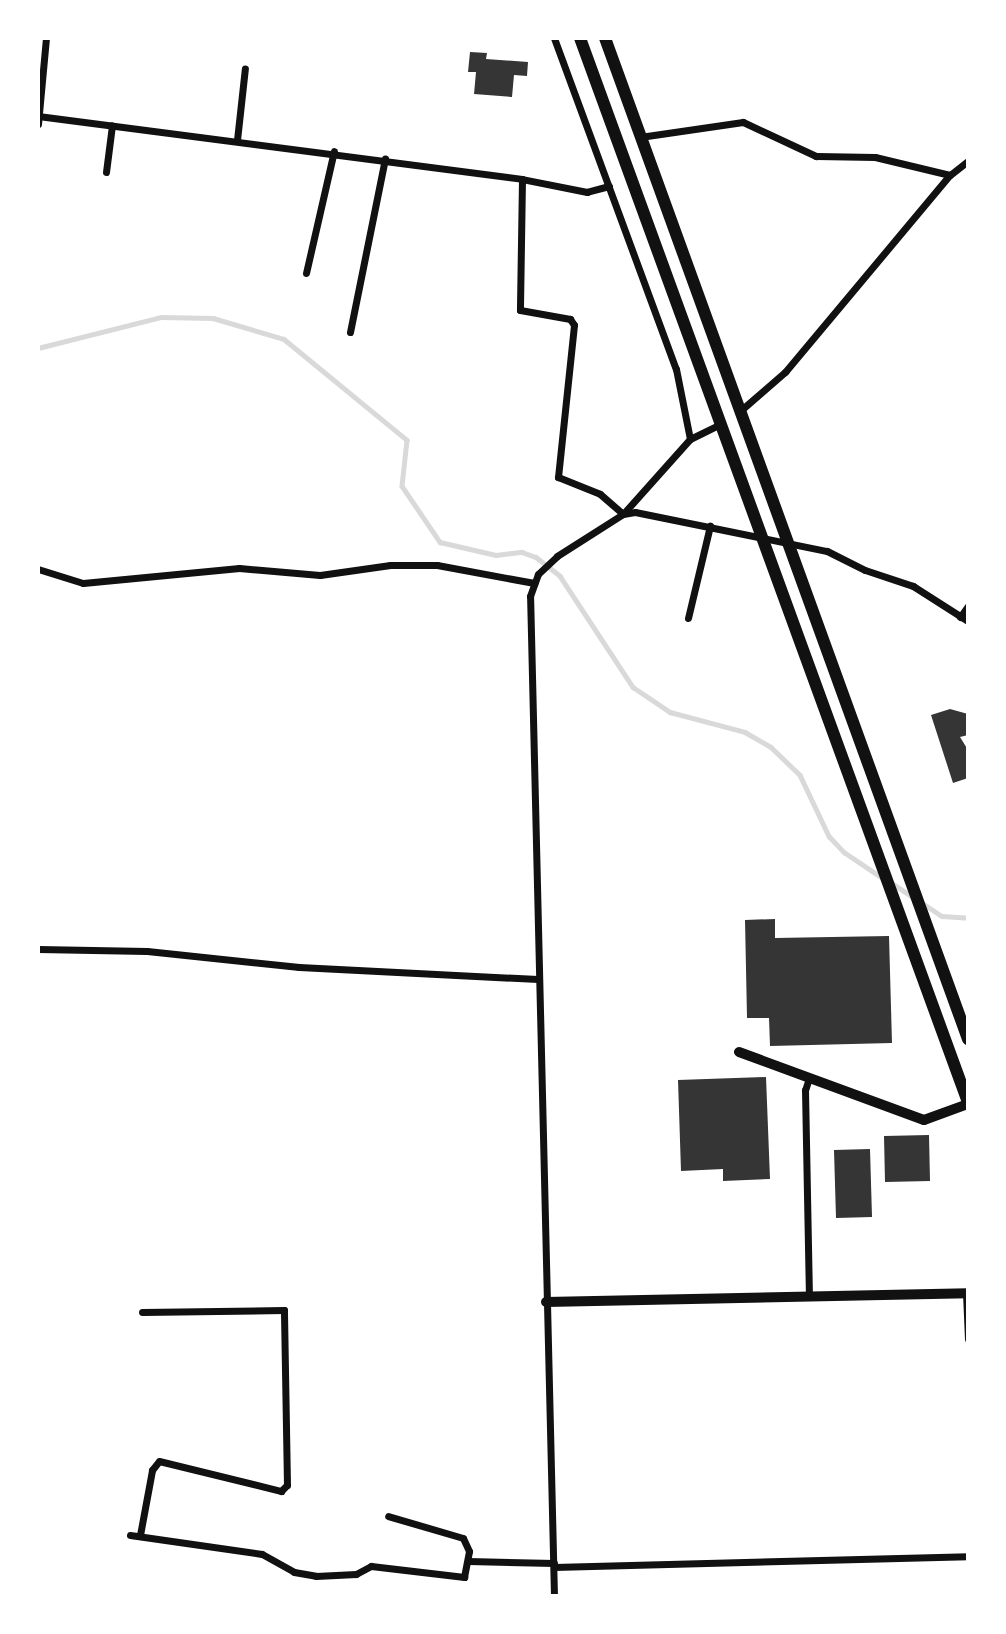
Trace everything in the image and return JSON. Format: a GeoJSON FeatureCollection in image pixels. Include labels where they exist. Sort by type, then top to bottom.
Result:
{"type":"FeatureCollection","features":[{"type":"Feature","properties":{"kind":"main road"},"geometry":{"type":"LineString","coordinates":[[580,38],[759,537],[903,917],[968,1103]]}},
{"type":"Feature","properties":{"kind":"main road"},"geometry":{"type":"LineString","coordinates":[[605,38],[905,872],[968,1039]]}},
{"type":"Feature","properties":{"kind":"street"},"geometry":{"type":"LineString","coordinates":[[38,124],[46,38]]}},
{"type":"Feature","properties":{"kind":"street"},"geometry":{"type":"LineString","coordinates":[[554,38],[676,369],[690,439]]}},
{"type":"Feature","properties":{"kind":"street"},"geometry":{"type":"LineString","coordinates":[[237,140],[245,68]]}},
{"type":"Feature","properties":{"kind":"street"},"geometry":{"type":"LineString","coordinates":[[39,116],[385,158],[587,192],[609,186]]}},
{"type":"Feature","properties":{"kind":"street"},"geometry":{"type":"LineString","coordinates":[[639,137],[743,122],[816,156],[875,157],[950,175]]}},
{"type":"Feature","properties":{"kind":"street"},"geometry":{"type":"LineString","coordinates":[[106,172],[112,125]]}},
{"type":"Feature","properties":{"kind":"street"},"geometry":{"type":"LineString","coordinates":[[306,273],[334,151]]}},
{"type":"Feature","properties":{"kind":"street"},"geometry":{"type":"LineString","coordinates":[[350,332],[385,158]]}},
{"type":"Feature","properties":{"kind":"street"},"geometry":{"type":"LineString","coordinates":[[739,411],[785,372],[950,175],[968,161]]}},
{"type":"Feature","properties":{"kind":"street"},"geometry":{"type":"LineString","coordinates":[[522,179],[520,310],[570,320],[574,324],[558,477],[600,494],[623,514]]}},
{"type":"Feature","properties":{"kind":"street"},"geometry":{"type":"LineString","coordinates":[[554,1595],[529,646],[534,583],[538,574],[557,556],[623,514],[690,439],[719,425]]}},
{"type":"Feature","properties":{"kind":"street"},"geometry":{"type":"LineString","coordinates":[[623,514],[635,512],[827,551],[864,570],[913,586],[968,621]]}},
{"type":"Feature","properties":{"kind":"street"},"geometry":{"type":"LineString","coordinates":[[688,618],[710,526]]}},
{"type":"Feature","properties":{"kind":"street"},"geometry":{"type":"LineString","coordinates":[[38,569],[83,583],[239,568],[320,575],[390,565],[437,565],[534,583]]}},
{"type":"Feature","properties":{"kind":"street"},"geometry":{"type":"LineString","coordinates":[[960,617],[968,606]]}},
{"type":"Feature","properties":{"kind":"street"},"geometry":{"type":"LineString","coordinates":[[38,949],[159,951],[299,967],[538,979]]}},
{"type":"Feature","properties":{"kind":"street"},"geometry":{"type":"LineString","coordinates":[[739,1052],[924,1120],[968,1103]]}},
{"type":"Feature","properties":{"kind":"street"},"geometry":{"type":"LineString","coordinates":[[808,1077],[805,1090],[808,1296]]}},
{"type":"Feature","properties":{"kind":"street"},"geometry":{"type":"LineString","coordinates":[[546,1302],[967,1293],[968,1339]]}},
{"type":"Feature","properties":{"kind":"street"},"geometry":{"type":"LineString","coordinates":[[140,1535],[152,1470],[159,1461],[281,1491],[288,1485],[284,1310],[142,1312]]}},
{"type":"Feature","properties":{"kind":"street"},"geometry":{"type":"LineString","coordinates":[[130,1535],[262,1555],[294,1572],[316,1576],[356,1574],[371,1566],[456,1579],[464,1577],[468,1561],[463,1538],[388,1516]]}},
{"type":"Feature","properties":{"kind":"street"},"geometry":{"type":"LineString","coordinates":[[468,1561],[554,1565],[968,1556]]}},
{"type":"Feature","properties":{"kind":"building"},"geometry":{"type":"Polygon","coordinates":[[[470,52],[487,53],[486,59],[528,62],[527,76],[514,75],[512,97],[474,94],[476,72],[468,72],[470,52]]]}},
{"type":"Feature","properties":{"kind":"building"},"geometry":{"type":"Polygon","coordinates":[[[950,709],[968,714],[968,735],[960,737],[968,750],[968,778],[953,783],[931,715],[950,709]]]}},
{"type":"Feature","properties":{"kind":"building"},"geometry":{"type":"Polygon","coordinates":[[[775,919],[775,938],[889,936],[892,1043],[770,1046],[769,1018],[747,1018],[745,920],[775,919]]]}},
{"type":"Feature","properties":{"kind":"building"},"geometry":{"type":"Polygon","coordinates":[[[766,1077],[770,1179],[723,1181],[723,1169],[681,1171],[678,1080],[766,1077]]]}},
{"type":"Feature","properties":{"kind":"building"},"geometry":{"type":"Polygon","coordinates":[[[929,1135],[930,1181],[885,1182],[884,1136],[929,1135]]]}},
{"type":"Feature","properties":{"kind":"building"},"geometry":{"type":"Polygon","coordinates":[[[870,1149],[872,1217],[836,1218],[834,1150],[870,1149]]]}},
{"type":"Feature","properties":{"kind":"waterway"},"geometry":{"type":"LineString","coordinates":[[38,348],[161,317],[213,318],[284,339],[407,440],[402,486],[440,542],[496,555],[522,552],[536,557],[560,576],[633,687],[670,712],[745,732],[771,747],[800,775],[829,836],[844,852],[881,877]]}},
{"type":"Feature","properties":{"kind":"waterway"},"geometry":{"type":"LineString","coordinates":[[892,883],[914,898]]}},
{"type":"Feature","properties":{"kind":"waterway"},"geometry":{"type":"LineString","coordinates":[[921,902],[942,916],[968,918]]}}]}
